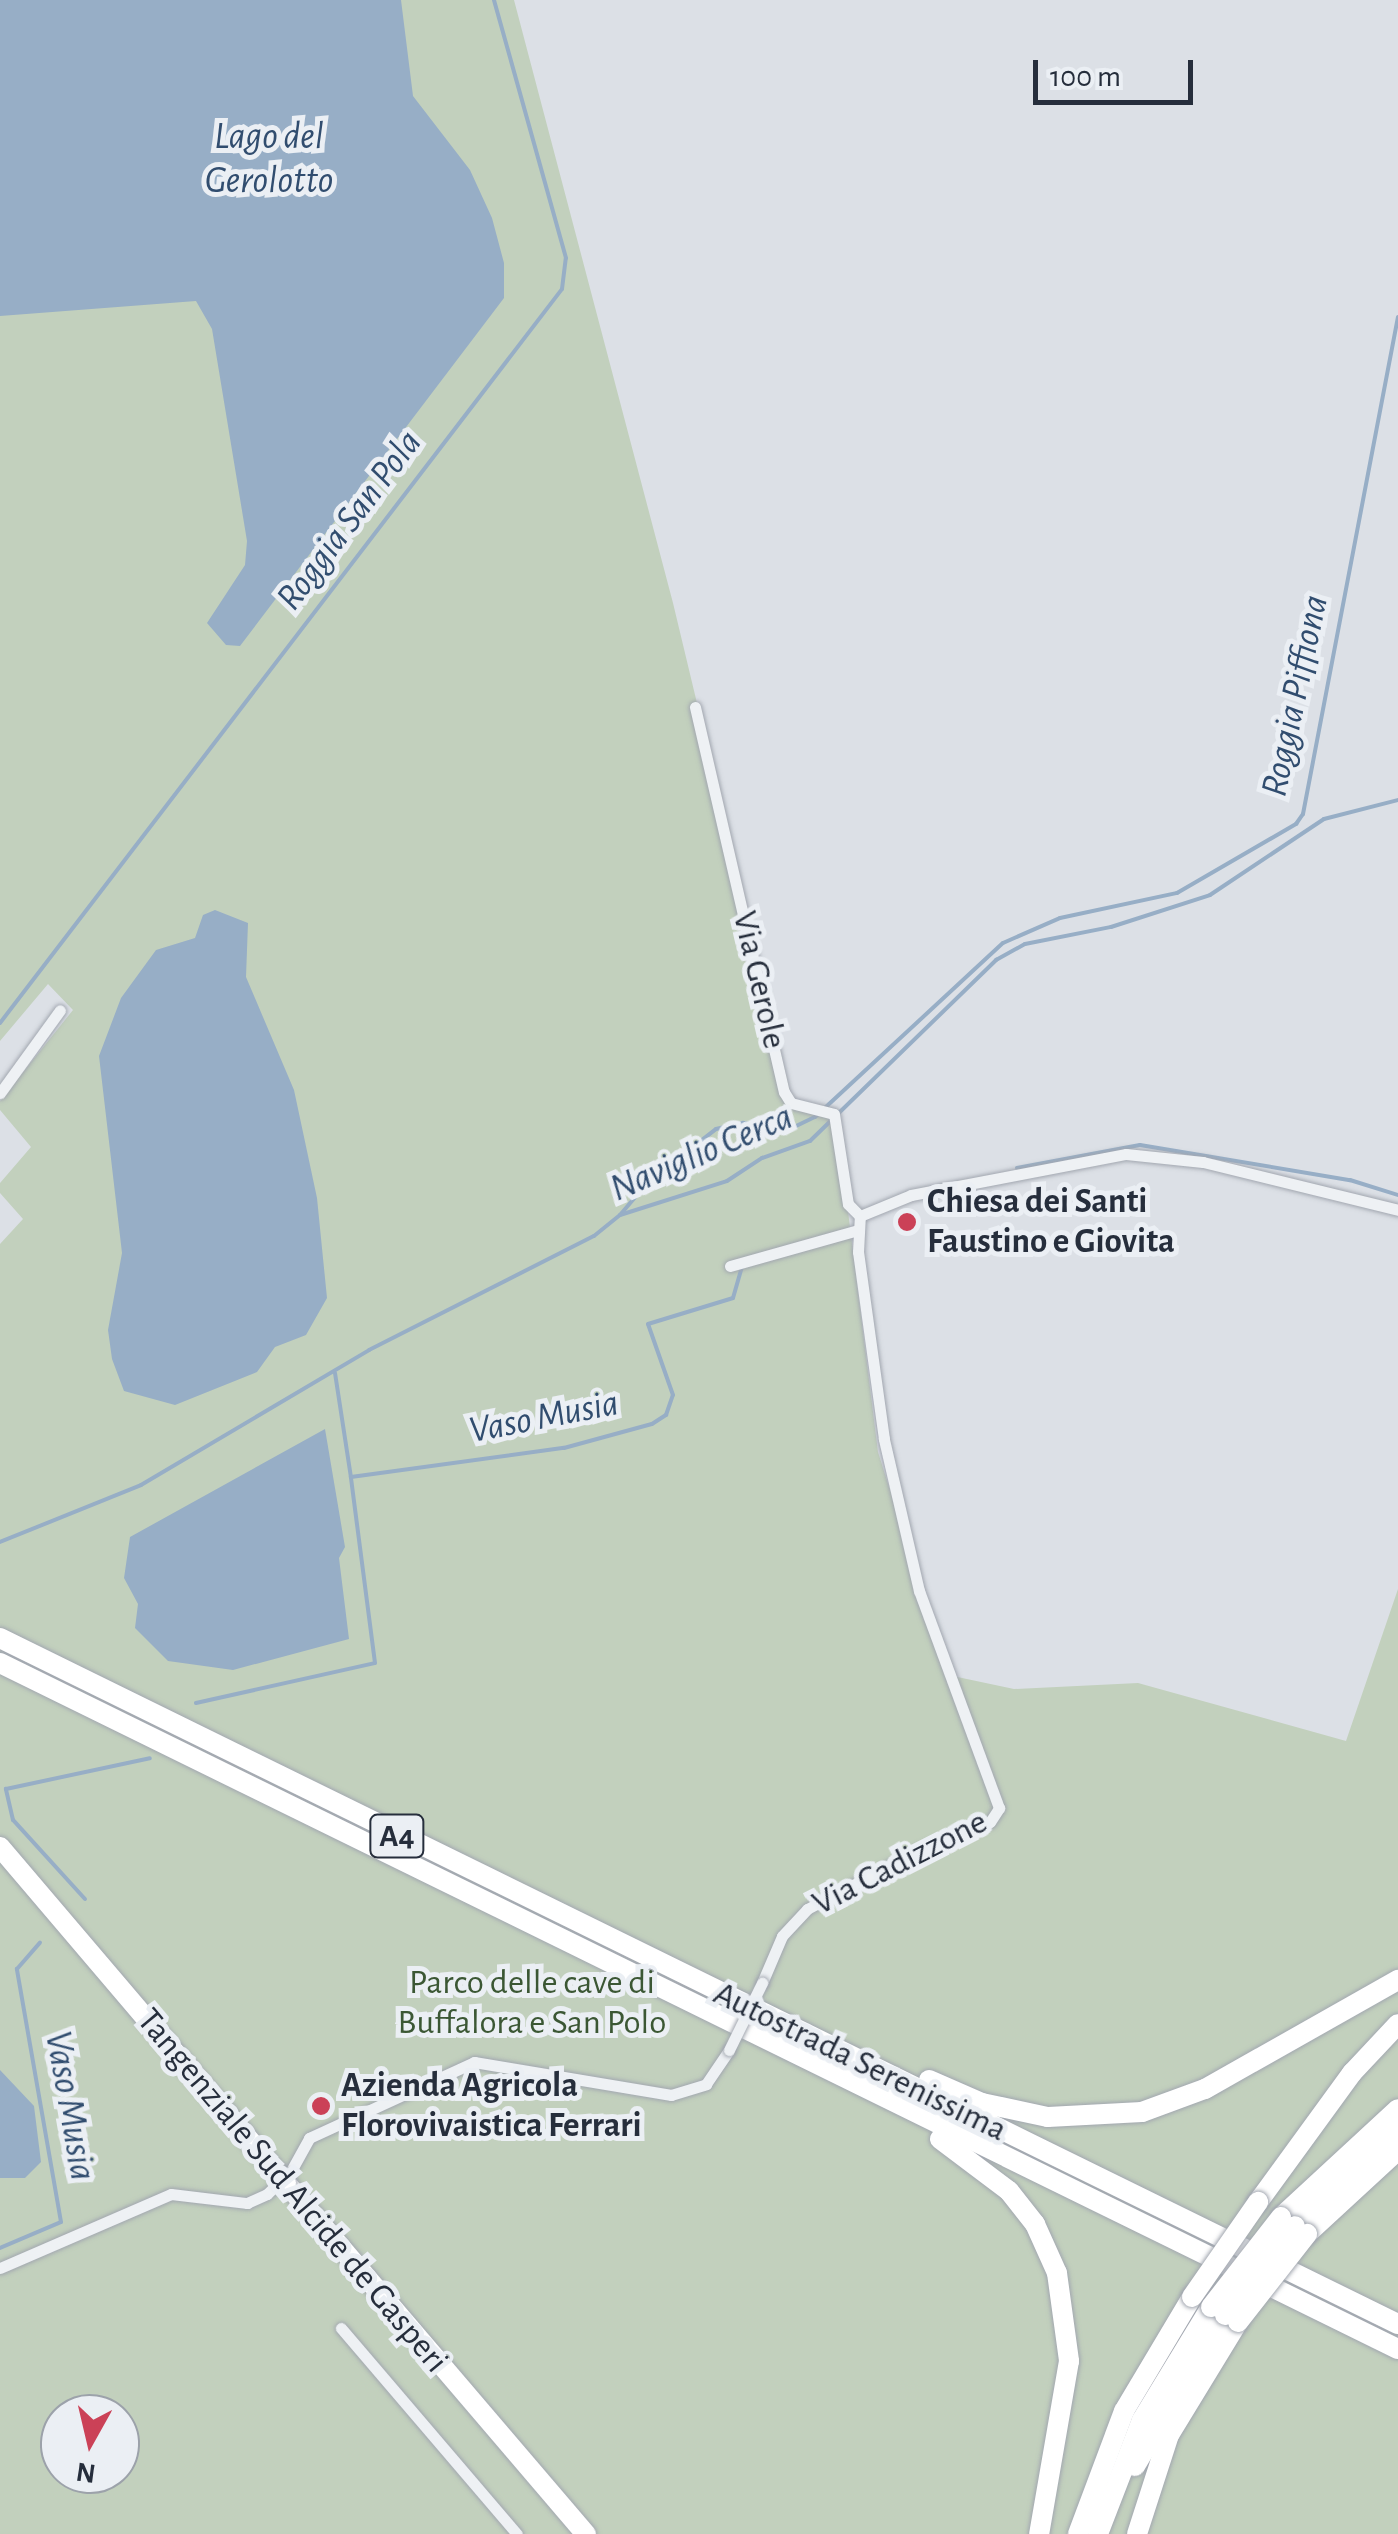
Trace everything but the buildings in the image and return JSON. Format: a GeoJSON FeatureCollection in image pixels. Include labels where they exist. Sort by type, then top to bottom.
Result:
{"type":"FeatureCollection","features":[{"type":"Feature","properties":{"kind":"highway","name":"Autostrada Serenissima"},"geometry":{"type":"LineString","coordinates":[[0,1638],[1398,2324]]}},
{"type":"Feature","properties":{"kind":"highway","name":"Autostrada Serenissima"},"geometry":{"type":"LineString","coordinates":[[0,1663],[1392,2348]]}},
{"type":"Feature","properties":{"kind":"highway","name":"Tangenziale Sud Alcide de Gasperi"},"geometry":{"type":"LineString","coordinates":[[0,1847],[568,2534]]}},
{"type":"Feature","properties":{"kind":"highway","name":"Tangenziale Sud Alcide de Gasperi"},"geometry":{"type":"LineString","coordinates":[[0,1868],[586,2534]]}},
{"type":"Feature","properties":{"kind":"highway"},"geometry":{"type":"LineString","coordinates":[[796,2031],[877,2056],[982,2103],[1048,2117],[1111,2117],[1205,2089],[1398,1980]]}},
{"type":"Feature","properties":{"kind":"highway"},"geometry":{"type":"LineString","coordinates":[[1137,2534],[1169,2435],[1258,2202],[1352,2073],[1398,2024]]}},
{"type":"Feature","properties":{"kind":"highway"},"geometry":{"type":"LineString","coordinates":[[786,2051],[984,2167],[1048,2247],[1066,2312],[1069,2361],[1038,2534]]}},
{"type":"Feature","properties":{"kind":"highway"},"geometry":{"type":"LineString","coordinates":[[1078,2534],[1124,2411],[1398,2109]]}},
{"type":"Feature","properties":{"kind":"highway"},"geometry":{"type":"LineString","coordinates":[[1098,2534],[1142,2420],[1216,2310],[1294,2226],[1398,2128]]}},
{"type":"Feature","properties":{"kind":"highway"},"geometry":{"type":"LineString","coordinates":[[1294,2226],[1398,2150]]}},
{"type":"Feature","properties":{"kind":"highway"},"geometry":{"type":"LineString","coordinates":[[1112,2534],[1155,2426],[1216,2310]]}},
{"type":"Feature","properties":{"kind":"street","name":"Via Gerole"},"geometry":{"type":"LineString","coordinates":[[696,707],[784,1092],[790,1103],[824,1109],[837,1124],[848,1204],[860,1216],[858,1230],[884,1439],[948,1682]]}},
{"type":"Feature","properties":{"kind":"street"},"geometry":{"type":"LineString","coordinates":[[0,1094],[60,1010]]}},
{"type":"Feature","properties":{"kind":"street"},"geometry":{"type":"LineString","coordinates":[[860,1216],[911,1195],[1126,1154],[1203,1162],[1398,1210]]}},
{"type":"Feature","properties":{"kind":"street"},"geometry":{"type":"LineString","coordinates":[[730,1266],[858,1230]]}},
{"type":"Feature","properties":{"kind":"street","name":"Via Cadizzone"},"geometry":{"type":"LineString","coordinates":[[0,2268],[171,2194],[247,2203],[268,2194],[291,2171],[309,2138],[474,2062],[671,2095],[706,2084],[729,2050],[782,1936],[807,1909],[998,1816],[998,1801],[948,1682]]}},
{"type":"Feature","properties":{"kind":"street"},"geometry":{"type":"LineString","coordinates":[[341,2328],[517,2534]]}},
{"type":"Feature","properties":{"kind":"green space","name":"Parco delle cave di Buffalora e San Polo"},"geometry":{"type":"Polygon","coordinates":[[[0,0],[514,0],[673,603],[793,1104],[830,1111],[837,1123],[878,1452],[948,1675],[1014,1689],[1138,1683],[1346,1741],[1398,1589],[1398,2534],[0,2534],[0,1244],[23,1219],[0,1193],[0,1183],[31,1147],[0,1110],[0,1101],[73,1010],[48,984],[0,1041],[0,0]]]}},
{"type":"Feature","properties":{"kind":"water","name":"Lago del Gerolotto"},"geometry":{"type":"Polygon","coordinates":[[[0,0],[401,0],[413,96],[470,170],[492,218],[504,263],[504,298],[240,646],[226,645],[207,623],[245,565],[247,541],[212,329],[196,301],[0,316],[0,0]]]}},
{"type":"Feature","properties":{"kind":"water"},"geometry":{"type":"Polygon","coordinates":[[[215,910],[248,923],[246,977],[294,1090],[317,1198],[327,1298],[306,1335],[275,1347],[257,1372],[175,1405],[124,1391],[112,1359],[108,1330],[122,1253],[99,1056],[121,998],[156,950],[195,938],[203,915],[215,910]]]}},
{"type":"Feature","properties":{"kind":"water"},"geometry":{"type":"Polygon","coordinates":[[[325,1429],[345,1547],[339,1558],[349,1639],[233,1670],[168,1661],[135,1628],[138,1604],[124,1578],[130,1537],[325,1429]]]}},
{"type":"Feature","properties":{"kind":"water"},"geometry":{"type":"Polygon","coordinates":[[[0,2070],[34,2106],[41,2162],[25,2178],[0,2178],[0,2070]]]}},
{"type":"Feature","properties":{"kind":"waterway","name":"Roggia San Pola"},"geometry":{"type":"LineString","coordinates":[[0,1023],[562,289],[566,258],[494,0]]}},
{"type":"Feature","properties":{"kind":"waterway","name":"Roggia Piffiona"},"geometry":{"type":"LineString","coordinates":[[620,1215],[648,1182],[716,1129],[743,1123],[790,1129],[815,1117],[1003,943],[1060,918],[1177,893],[1296,824],[1303,814],[1398,317]]}},
{"type":"Feature","properties":{"kind":"waterway","name":"Naviglio Cerca"},"geometry":{"type":"LineString","coordinates":[[0,1542],[141,1485],[369,1350],[594,1236],[620,1215],[727,1181],[762,1158],[810,1141],[996,960],[1025,944],[1111,927],[1210,895],[1324,819],[1398,800]]}},
{"type":"Feature","properties":{"kind":"waterway","name":"Vaso Musia"},"geometry":{"type":"LineString","coordinates":[[1017,1168],[1140,1145],[1350,1180],[1398,1195]]}},
{"type":"Feature","properties":{"kind":"waterway","name":"Vaso Musia"},"geometry":{"type":"LineString","coordinates":[[196,1703],[375,1663],[351,1477],[564,1448],[652,1424],[666,1415],[673,1395],[648,1324],[733,1298],[742,1266]]}},
{"type":"Feature","properties":{"kind":"waterway","name":"Vaso Musia"},"geometry":{"type":"LineString","coordinates":[[335,1373],[351,1477]]}},
{"type":"Feature","properties":{"kind":"waterway","name":"Vaso Musia"},"geometry":{"type":"LineString","coordinates":[[85,1899],[13,1820],[6,1789],[150,1758]]}},
{"type":"Feature","properties":{"kind":"waterway","name":"Vaso Musia"},"geometry":{"type":"LineString","coordinates":[[0,2248],[61,2222],[17,1969],[40,1943]]}},
{"type":"Feature","properties":{"kind":"place","name":"Chiesa dei Santi Faustino e Giovita"},"geometry":{"type":"Point","coordinates":[907,1222]}},
{"type":"Feature","properties":{"kind":"place","name":"Azienda Agricola Florovivaistica Ferrari"},"geometry":{"type":"Point","coordinates":[321,2106]}}]}
